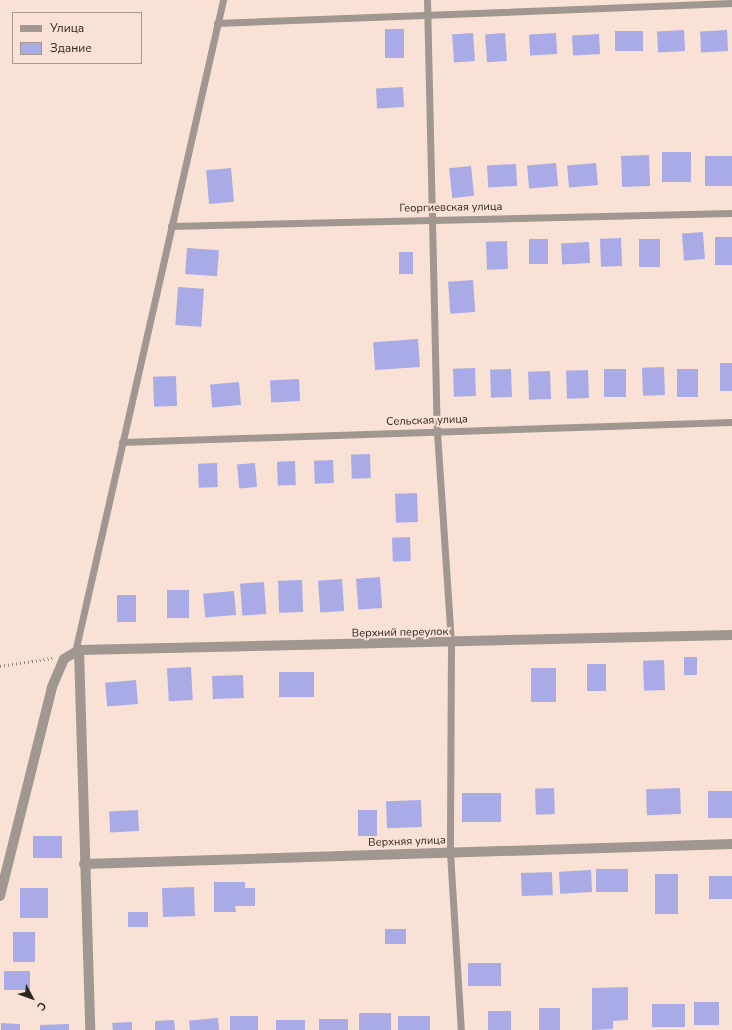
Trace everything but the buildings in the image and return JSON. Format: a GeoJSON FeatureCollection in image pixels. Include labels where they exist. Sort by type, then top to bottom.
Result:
{"type":"FeatureCollection","features":[{"type":"Feature","properties":{"kind":"street","name":"Верхний переулок"},"geometry":{"type":"LineString","coordinates":[[75,652],[732,636]]}},
{"type":"Feature","properties":{"kind":"street"},"geometry":{"type":"LineString","coordinates":[[75,652],[90,1030]]}},
{"type":"Feature","properties":{"kind":"street"},"geometry":{"type":"LineString","coordinates":[[0,896],[52,687],[59,666],[75,652]]}},
{"type":"Feature","properties":{"kind":"street","name":"Верхняя улица"},"geometry":{"type":"LineString","coordinates":[[84,864],[732,844]]}},
{"type":"Feature","properties":{"kind":"lane"},"geometry":{"type":"LineString","coordinates":[[75,652],[223,0]]}},
{"type":"Feature","properties":{"kind":"lane"},"geometry":{"type":"LineString","coordinates":[[428,0],[437,432],[451,644],[450,852],[461,1030]]}},
{"type":"Feature","properties":{"kind":"lane"},"geometry":{"type":"LineString","coordinates":[[217,23],[732,3]]}},
{"type":"Feature","properties":{"kind":"lane","name":"Георгиевская улица"},"geometry":{"type":"LineString","coordinates":[[171,226],[732,213]]}},
{"type":"Feature","properties":{"kind":"lane","name":"Сельская улица"},"geometry":{"type":"LineString","coordinates":[[122,442],[732,422]]}},
{"type":"Feature","properties":{"kind":"path"},"geometry":{"type":"LineString","coordinates":[[0,666],[75,652]]}}]}
